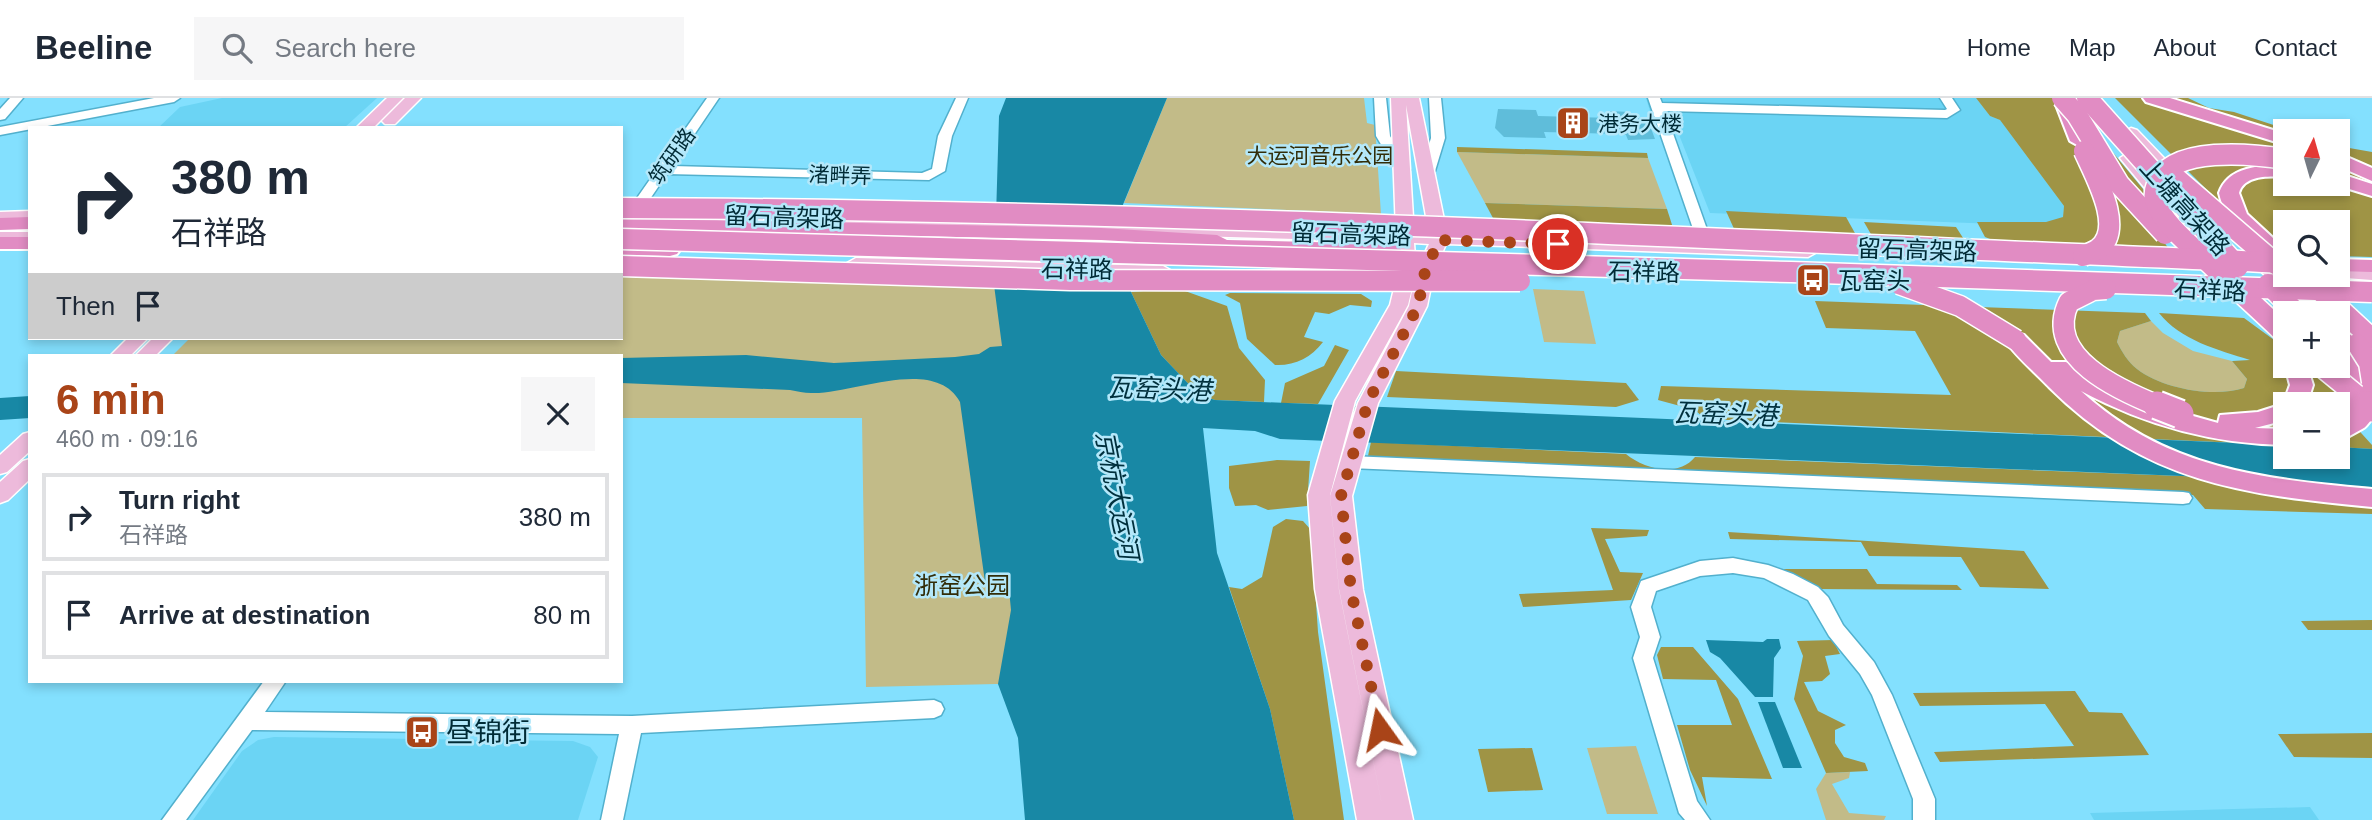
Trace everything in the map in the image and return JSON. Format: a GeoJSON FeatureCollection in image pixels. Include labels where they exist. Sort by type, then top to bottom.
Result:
{"type":"FeatureCollection","features":[{"type":"Feature","properties":{"kind":"highway"},"geometry":{"type":"LineString","coordinates":[[1969,269],[2057,262],[2091,254],[2105,244],[2110,235],[2109,214],[2062,98]]}},
{"type":"Feature","properties":{"kind":"highway"},"geometry":{"type":"LineString","coordinates":[[2062,98],[2077,115],[2105,164],[2140,209],[2273,339]]}},
{"type":"Feature","properties":{"kind":"highway","name":"上塘高架路"},"geometry":{"type":"LineString","coordinates":[[2087,98],[2232,260],[2273,301]]}},
{"type":"Feature","properties":{"kind":"highway","name":"上塘高架路"},"geometry":{"type":"LineString","coordinates":[[2099,98],[2158,164],[2273,264]]}},
{"type":"Feature","properties":{"kind":"highway"},"geometry":{"type":"LineString","coordinates":[[2152,98],[2273,136]]}},
{"type":"Feature","properties":{"kind":"highway"},"geometry":{"type":"LineString","coordinates":[[2273,158],[2232,154],[2185,160],[2169,167],[2154,192],[2159,211],[2174,230],[2273,323]]}},
{"type":"Feature","properties":{"kind":"highway"},"geometry":{"type":"LineString","coordinates":[[2158,164],[2273,264]]}},
{"type":"Feature","properties":{"kind":"highway"},"geometry":{"type":"LineString","coordinates":[[2350,164],[2372,174]]}},
{"type":"Feature","properties":{"kind":"highway"},"geometry":{"type":"LineString","coordinates":[[2273,172],[2249,173],[2237,180],[2232,187],[2230,202],[2273,258]]}},
{"type":"Feature","properties":{"kind":"highway"},"geometry":{"type":"LineString","coordinates":[[2350,175],[2372,183]]}},
{"type":"Feature","properties":{"kind":"highway"},"geometry":{"type":"LineString","coordinates":[[2350,183],[2372,190]]}},
{"type":"Feature","properties":{"kind":"highway"},"geometry":{"type":"LineString","coordinates":[[0,210],[28,219]]}},
{"type":"Feature","properties":{"kind":"highway","name":"留石高架路"},"geometry":{"type":"LineString","coordinates":[[623,219],[918,210],[1172,216],[2273,276]]}},
{"type":"Feature","properties":{"kind":"highway","name":"留石高架路"},"geometry":{"type":"LineString","coordinates":[[623,219],[1305,247],[2371,282]]}},
{"type":"Feature","properties":{"kind":"highway"},"geometry":{"type":"LineString","coordinates":[[0,235],[28,220]]}},
{"type":"Feature","properties":{"kind":"highway"},"geometry":{"type":"LineString","coordinates":[[0,235],[28,242]]}},
{"type":"Feature","properties":{"kind":"highway","name":"留石高架路"},"geometry":{"type":"LineString","coordinates":[[623,239],[2148,284],[2371,282]]}},
{"type":"Feature","properties":{"kind":"highway"},"geometry":{"type":"LineString","coordinates":[[623,249],[1090,261],[1283,258]]}},
{"type":"Feature","properties":{"kind":"highway","name":"留石高架路"},"geometry":{"type":"LineString","coordinates":[[623,266],[824,274],[1224,282],[1711,282],[1937,289],[2372,309]]}},
{"type":"Feature","properties":{"kind":"highway"},"geometry":{"type":"LineString","coordinates":[[2350,271],[2371,282]]}},
{"type":"Feature","properties":{"kind":"highway"},"geometry":{"type":"LineString","coordinates":[[1791,272],[1880,280],[1927,291],[1970,310],[2079,381],[2132,408],[2184,425],[2236,436],[2273,437]]}},
{"type":"Feature","properties":{"kind":"highway"},"geometry":{"type":"LineString","coordinates":[[2148,284],[2092,290],[2069,302],[2062,320],[2066,340],[2078,358],[2103,379],[2140,400],[2180,414],[2241,421],[2273,417]]}},
{"type":"Feature","properties":{"kind":"highway"},"geometry":{"type":"LineString","coordinates":[[2299,287],[2315,301]]}},
{"type":"Feature","properties":{"kind":"highway"},"geometry":{"type":"LineString","coordinates":[[2302,287],[2372,339]]}},
{"type":"Feature","properties":{"kind":"highway"},"geometry":{"type":"LineString","coordinates":[[2350,338],[2369,363],[2372,382]]}},
{"type":"Feature","properties":{"kind":"highway"},"geometry":{"type":"LineString","coordinates":[[2016,340],[2075,398],[2115,430],[2157,454],[2241,483],[2287,491],[2372,498]]}},
{"type":"Feature","properties":{"kind":"highway"},"geometry":{"type":"LineString","coordinates":[[2350,367],[2372,389],[2370,404],[2350,422]]}},
{"type":"Feature","properties":{"kind":"highway"},"geometry":{"type":"LineString","coordinates":[[2336,378],[2372,408]]}},
{"type":"Feature","properties":{"kind":"highway"},"geometry":{"type":"LineString","coordinates":[[2348,378],[2372,402]]}},
{"type":"Feature","properties":{"kind":"main road"},"geometry":{"type":"LineString","coordinates":[[1371,820],[1327,589],[1319,495],[1345,451],[1418,306],[1416,272],[1405,238],[1398,98]]}},
{"type":"Feature","properties":{"kind":"main road"},"geometry":{"type":"LineString","coordinates":[[1399,820],[1351,590],[1341,496],[1345,451],[1345,401],[1359,380],[1416,272],[1439,240],[1412,98]]}},
{"type":"Feature","properties":{"kind":"main road"},"geometry":{"type":"LineString","coordinates":[[2076,98],[2188,229],[2273,314]]}},
{"type":"Feature","properties":{"kind":"main road"},"geometry":{"type":"LineString","coordinates":[[2099,98],[2194,198],[2273,264]]}},
{"type":"Feature","properties":{"kind":"main road"},"geometry":{"type":"LineString","coordinates":[[367,126],[405,100]]}},
{"type":"Feature","properties":{"kind":"main road"},"geometry":{"type":"LineString","coordinates":[[385,126],[405,100]]}},
{"type":"Feature","properties":{"kind":"main road"},"geometry":{"type":"LineString","coordinates":[[0,217],[28,219]]}},
{"type":"Feature","properties":{"kind":"main road","name":"石祥路"},"geometry":{"type":"LineString","coordinates":[[623,219],[979,225],[1405,238],[2229,270],[2273,275]]}},
{"type":"Feature","properties":{"kind":"main road"},"geometry":{"type":"LineString","coordinates":[[0,235],[28,237]]}},
{"type":"Feature","properties":{"kind":"main road","name":"石祥路"},"geometry":{"type":"LineString","coordinates":[[623,256],[1160,271],[1502,270],[1713,273],[2251,292],[2273,283]]}},
{"type":"Feature","properties":{"kind":"main road"},"geometry":{"type":"LineString","coordinates":[[2350,276],[2371,282]]}},
{"type":"Feature","properties":{"kind":"main road","name":"石祥路"},"geometry":{"type":"LineString","coordinates":[[2350,281],[2371,282]]}},
{"type":"Feature","properties":{"kind":"main road"},"geometry":{"type":"LineString","coordinates":[[121,354],[137,340]]}},
{"type":"Feature","properties":{"kind":"main road"},"geometry":{"type":"LineString","coordinates":[[146,354],[161,340]]}},
{"type":"Feature","properties":{"kind":"main road"},"geometry":{"type":"LineString","coordinates":[[2350,348],[2372,369]]}},
{"type":"Feature","properties":{"kind":"main road"},"geometry":{"type":"LineString","coordinates":[[2334,378],[2372,415]]}},
{"type":"Feature","properties":{"kind":"main road"},"geometry":{"type":"LineString","coordinates":[[0,467],[28,441]]}},
{"type":"Feature","properties":{"kind":"main road"},"geometry":{"type":"LineString","coordinates":[[0,495],[28,468]]}},
{"type":"Feature","properties":{"kind":"street"},"geometry":{"type":"LineString","coordinates":[[0,116],[17,98]]}},
{"type":"Feature","properties":{"kind":"street","name":"筑研路"},"geometry":{"type":"LineString","coordinates":[[623,219],[663,170],[713,98]]}},
{"type":"Feature","properties":{"kind":"street","name":"渚畔弄"},"geometry":{"type":"LineString","coordinates":[[663,170],[924,177],[938,171],[946,136],[962,98]]}},
{"type":"Feature","properties":{"kind":"street"},"geometry":{"type":"LineString","coordinates":[[1380,98],[1383,136],[1402,170]]}},
{"type":"Feature","properties":{"kind":"street"},"geometry":{"type":"LineString","coordinates":[[1428,172],[1438,138],[1435,98]]}},
{"type":"Feature","properties":{"kind":"street"},"geometry":{"type":"LineString","coordinates":[[1860,98],[1869,112]]}},
{"type":"Feature","properties":{"kind":"street"},"geometry":{"type":"LineString","coordinates":[[1707,249],[1656,103],[1947,114],[1954,110],[1946,98]]}},
{"type":"Feature","properties":{"kind":"street"},"geometry":{"type":"LineString","coordinates":[[0,131],[171,99]]}},
{"type":"Feature","properties":{"kind":"street"},"geometry":{"type":"LineString","coordinates":[[1345,451],[2183,498]]}},
{"type":"Feature","properties":{"kind":"street"},"geometry":{"type":"LineString","coordinates":[[1699,820],[1686,806],[1643,658],[1650,637],[1642,607],[1648,586],[1683,571],[1721,565],[1744,565],[1772,572],[1816,596],[1826,608],[1837,633],[1856,653],[1874,680],[1924,799],[1924,820]]}},
{"type":"Feature","properties":{"kind":"street"},"geometry":{"type":"LineString","coordinates":[[173,820],[275,683]]}},
{"type":"Feature","properties":{"kind":"street"},"geometry":{"type":"LineString","coordinates":[[247,721],[632,725],[934,709]]}},
{"type":"Feature","properties":{"kind":"street"},"geometry":{"type":"LineString","coordinates":[[612,820],[632,725]]}},
{"type":"Feature","properties":{"kind":"shaded area"},"geometry":{"type":"Polygon","coordinates":[[[222,98],[377,98],[346,126],[160,126],[180,107],[222,98]]]}},
{"type":"Feature","properties":{"kind":"shaded area"},"geometry":{"type":"Polygon","coordinates":[[[1646,98],[1976,98],[1990,116],[2000,120],[2064,206],[2063,217],[2050,226],[1710,213],[1670,112],[1650,111],[1646,98]]]}},
{"type":"Feature","properties":{"kind":"shaded area"},"geometry":{"type":"Polygon","coordinates":[[[1976,98],[2068,98],[2143,189],[2158,234],[2169,249],[1995,241],[1985,237],[1977,222],[2046,222],[2063,217],[2064,206],[2000,120],[1990,116],[1976,98]]]}},
{"type":"Feature","properties":{"kind":"shaded area"},"geometry":{"type":"Polygon","coordinates":[[[2115,98],[2188,98],[2209,108],[2234,112],[2273,125],[2273,196],[2350,196],[2350,148],[2372,152],[2372,257],[2350,256],[2350,210],[2273,210],[2273,242],[2214,197],[2115,98]]]}},
{"type":"Feature","properties":{"kind":"shaded area"},"geometry":{"type":"Polygon","coordinates":[[[1457,147],[1647,153],[1648,158],[1457,152],[1457,147]]]}},
{"type":"Feature","properties":{"kind":"shaded area"},"geometry":{"type":"Polygon","coordinates":[[[1485,203],[1667,209],[1674,231],[1494,220],[1485,203]]]}},
{"type":"Feature","properties":{"kind":"shaded area"},"geometry":{"type":"Polygon","coordinates":[[[1726,211],[1846,217],[1856,235],[1735,231],[1726,211]]]}},
{"type":"Feature","properties":{"kind":"shaded area"},"geometry":{"type":"Polygon","coordinates":[[[1864,222],[1956,227],[1965,241],[1872,236],[1864,222]]]}},
{"type":"Feature","properties":{"kind":"shaded area"},"geometry":{"type":"Polygon","coordinates":[[[1168,289],[1185,291],[1227,306],[1239,348],[1265,380],[1264,402],[1215,400],[1199,395],[1161,355],[1131,292],[1168,289]]]}},
{"type":"Feature","properties":{"kind":"shaded area"},"geometry":{"type":"Polygon","coordinates":[[[1361,294],[1372,301],[1371,307],[1350,305],[1329,314],[1315,312],[1304,337],[1323,342],[1302,360],[1275,365],[1247,339],[1240,303],[1225,295],[1361,294]]]}},
{"type":"Feature","properties":{"kind":"shaded area"},"geometry":{"type":"Polygon","coordinates":[[[1815,301],[2145,313],[2151,321],[2120,331],[2117,342],[2128,360],[2137,369],[2160,382],[2189,390],[2218,392],[2244,388],[2247,379],[2232,361],[2250,360],[2189,337],[2159,313],[2244,318],[2273,339],[2273,378],[2321,378],[2335,392],[2273,392],[2273,444],[1705,419],[1695,410],[1658,400],[1661,386],[1951,395],[1915,331],[1826,328],[1815,301]]]}},
{"type":"Feature","properties":{"kind":"shaded area"},"geometry":{"type":"Polygon","coordinates":[[[1335,345],[1349,350],[1318,404],[1281,403],[1285,383],[1324,366],[1335,345]]]}},
{"type":"Feature","properties":{"kind":"shaded area"},"geometry":{"type":"Polygon","coordinates":[[[1396,371],[1626,383],[1639,400],[1616,407],[1387,397],[1396,371]]]}},
{"type":"Feature","properties":{"kind":"shaded area"},"geometry":{"type":"Polygon","coordinates":[[[2350,421],[2372,445],[2372,449],[2350,448],[2350,421]]]}},
{"type":"Feature","properties":{"kind":"shaded area"},"geometry":{"type":"Polygon","coordinates":[[[1371,442],[1626,454],[1642,464],[1661,469],[1680,468],[1695,457],[2182,476],[2372,487],[2372,514],[2205,509],[2193,495],[2132,491],[1368,456],[1371,442]]]}},
{"type":"Feature","properties":{"kind":"shaded area"},"geometry":{"type":"Polygon","coordinates":[[[1277,460],[1310,461],[1307,506],[1268,510],[1256,505],[1235,506],[1229,488],[1229,466],[1277,460]]]}},
{"type":"Feature","properties":{"kind":"shaded area"},"geometry":{"type":"Polygon","coordinates":[[[1286,519],[1303,521],[1311,530],[1318,632],[1344,820],[1294,820],[1270,709],[1229,587],[1242,589],[1262,577],[1273,527],[1286,519]]]}},
{"type":"Feature","properties":{"kind":"shaded area"},"geometry":{"type":"Polygon","coordinates":[[[1591,528],[1649,530],[1647,536],[1605,539],[1620,572],[1643,573],[1631,600],[1523,607],[1519,594],[1613,590],[1591,528]]]}},
{"type":"Feature","properties":{"kind":"shaded area"},"geometry":{"type":"Polygon","coordinates":[[[1728,532],[2024,551],[2049,589],[1980,587],[1961,557],[1869,556],[1861,542],[1730,539],[1728,532]]]}},
{"type":"Feature","properties":{"kind":"shaded area"},"geometry":{"type":"Polygon","coordinates":[[[1777,569],[1867,569],[1877,584],[1957,585],[1962,590],[1817,589],[1777,569]]]}},
{"type":"Feature","properties":{"kind":"shaded area"},"geometry":{"type":"Polygon","coordinates":[[[2372,620],[2372,630],[2308,630],[2301,621],[2372,620]]]}},
{"type":"Feature","properties":{"kind":"shaded area"},"geometry":{"type":"Polygon","coordinates":[[[1833,640],[1840,654],[1825,656],[1830,674],[1822,681],[1804,682],[1818,711],[1846,725],[1835,730],[1835,743],[1844,757],[1865,763],[1868,771],[1826,773],[1794,699],[1803,656],[1797,641],[1833,640]]]}},
{"type":"Feature","properties":{"kind":"shaded area"},"geometry":{"type":"Polygon","coordinates":[[[1661,647],[1693,647],[1738,699],[1772,779],[1702,777],[1707,806],[1690,770],[1677,725],[1732,725],[1716,680],[1663,679],[1657,655],[1661,647]]]}},
{"type":"Feature","properties":{"kind":"shaded area"},"geometry":{"type":"Polygon","coordinates":[[[2075,691],[2089,712],[2122,713],[2149,755],[1940,762],[1934,752],[2074,746],[2045,704],[1920,706],[1913,693],[2075,691]]]}},
{"type":"Feature","properties":{"kind":"shaded area"},"geometry":{"type":"Polygon","coordinates":[[[2372,733],[2372,758],[2294,757],[2278,734],[2372,733]]]}},
{"type":"Feature","properties":{"kind":"shaded area"},"geometry":{"type":"Polygon","coordinates":[[[274,737],[573,741],[590,747],[598,757],[578,820],[193,820],[242,751],[258,740],[274,737]]]}},
{"type":"Feature","properties":{"kind":"shaded area"},"geometry":{"type":"Polygon","coordinates":[[[1532,748],[1543,790],[1488,792],[1478,749],[1532,748]]]}},
{"type":"Feature","properties":{"kind":"shaded area"},"geometry":{"type":"Polygon","coordinates":[[[2310,807],[2319,820],[2094,820],[2090,813],[2310,807]]]}},
{"type":"Feature","properties":{"kind":"green space","name":"大运河音乐公园"},"geometry":{"type":"Polygon","coordinates":[[[1167,98],[1364,98],[1367,123],[1375,125],[1381,214],[1124,203],[1167,98]]]}},
{"type":"Feature","properties":{"kind":"green space"},"geometry":{"type":"Polygon","coordinates":[[[1457,152],[1648,158],[1667,209],[1485,203],[1457,152]]]}},
{"type":"Feature","properties":{"kind":"green space","name":"浙窑公园"},"geometry":{"type":"Polygon","coordinates":[[[623,275],[815,283],[1019,286],[1076,682],[866,687],[862,418],[623,418],[623,354],[174,354],[188,340],[623,340],[623,275]]]}},
{"type":"Feature","properties":{"kind":"green space"},"geometry":{"type":"Polygon","coordinates":[[[1533,289],[1584,291],[1596,344],[1544,342],[1533,289]]]}},
{"type":"Feature","properties":{"kind":"green space"},"geometry":{"type":"Polygon","coordinates":[[[2151,321],[2163,333],[2193,351],[2232,361],[2247,379],[2244,388],[2218,392],[2189,390],[2160,382],[2137,369],[2117,342],[2120,331],[2151,321]]]}},
{"type":"Feature","properties":{"kind":"green space"},"geometry":{"type":"Polygon","coordinates":[[[1636,746],[1658,814],[1607,814],[1587,748],[1636,746]]]}},
{"type":"Feature","properties":{"kind":"green space"},"geometry":{"type":"Polygon","coordinates":[[[1850,772],[1849,778],[1832,784],[1849,813],[1886,816],[1884,820],[1826,820],[1816,789],[1826,773],[1850,772]]]}},
{"type":"Feature","properties":{"kind":"water"},"geometry":{"type":"Polygon","coordinates":[[[1006,98],[1167,98],[1122,207],[1131,292],[1161,355],[1199,395],[1215,400],[2273,444],[2273,469],[2350,469],[2350,448],[2372,449],[2372,487],[2182,476],[1280,439],[1255,431],[1203,428],[1217,553],[1270,709],[1294,820],[1025,820],[1018,738],[998,684],[1011,610],[1008,579],[985,582],[960,402],[948,388],[932,381],[912,379],[811,393],[623,383],[623,358],[746,355],[834,363],[979,354],[990,347],[1002,346],[994,285],[999,116],[1006,98]]]}},
{"type":"Feature","properties":{"kind":"water"},"geometry":{"type":"Polygon","coordinates":[[[28,396],[28,418],[0,420],[0,398],[28,396]]]}},
{"type":"Feature","properties":{"kind":"water"},"geometry":{"type":"Polygon","coordinates":[[[1767,639],[1779,639],[1781,648],[1774,658],[1773,697],[1755,697],[1720,658],[1710,652],[1706,640],[1763,642],[1767,639]]]}},
{"type":"Feature","properties":{"kind":"water"},"geometry":{"type":"Polygon","coordinates":[[[1758,702],[1775,702],[1802,768],[1783,768],[1758,702]]]}},
{"type":"Feature","properties":{"kind":"building","name":"港务大楼"},"geometry":{"type":"Polygon","coordinates":[[[1498,109],[1536,110],[1538,116],[1612,118],[1610,111],[1629,112],[1631,118],[1647,118],[1655,139],[1628,140],[1626,135],[1618,134],[1544,132],[1546,138],[1504,137],[1495,128],[1498,109]]]}},
{"type":"Feature","properties":{"kind":"place","name":"港务大楼"},"geometry":{"type":"Point","coordinates":[1573,123]}},
{"type":"Feature","properties":{"kind":"place","name":"瓦窑头"},"geometry":{"type":"Point","coordinates":[1813,280]}},
{"type":"Feature","properties":{"kind":"place","name":"昼锦街"},"geometry":{"type":"Point","coordinates":[422,732]}},
{"type":"Feature","properties":{"kind":"route"},"geometry":{"type":"LineString","coordinates":[[1380,729],[1351,590],[1341,496],[1368,402],[1418,306],[1425,272],[1439,240],[1558,244]]}},
{"type":"Feature","properties":{"kind":"water label","name":"瓦窑头港"},"geometry":{"type":"Point","coordinates":[1159,389]}},
{"type":"Feature","properties":{"kind":"water label","name":"瓦窑头港"},"geometry":{"type":"Point","coordinates":[1725,414]}},
{"type":"Feature","properties":{"kind":"water label","name":"京杭大运河"},"geometry":{"type":"Point","coordinates":[1117,495]}}]}
